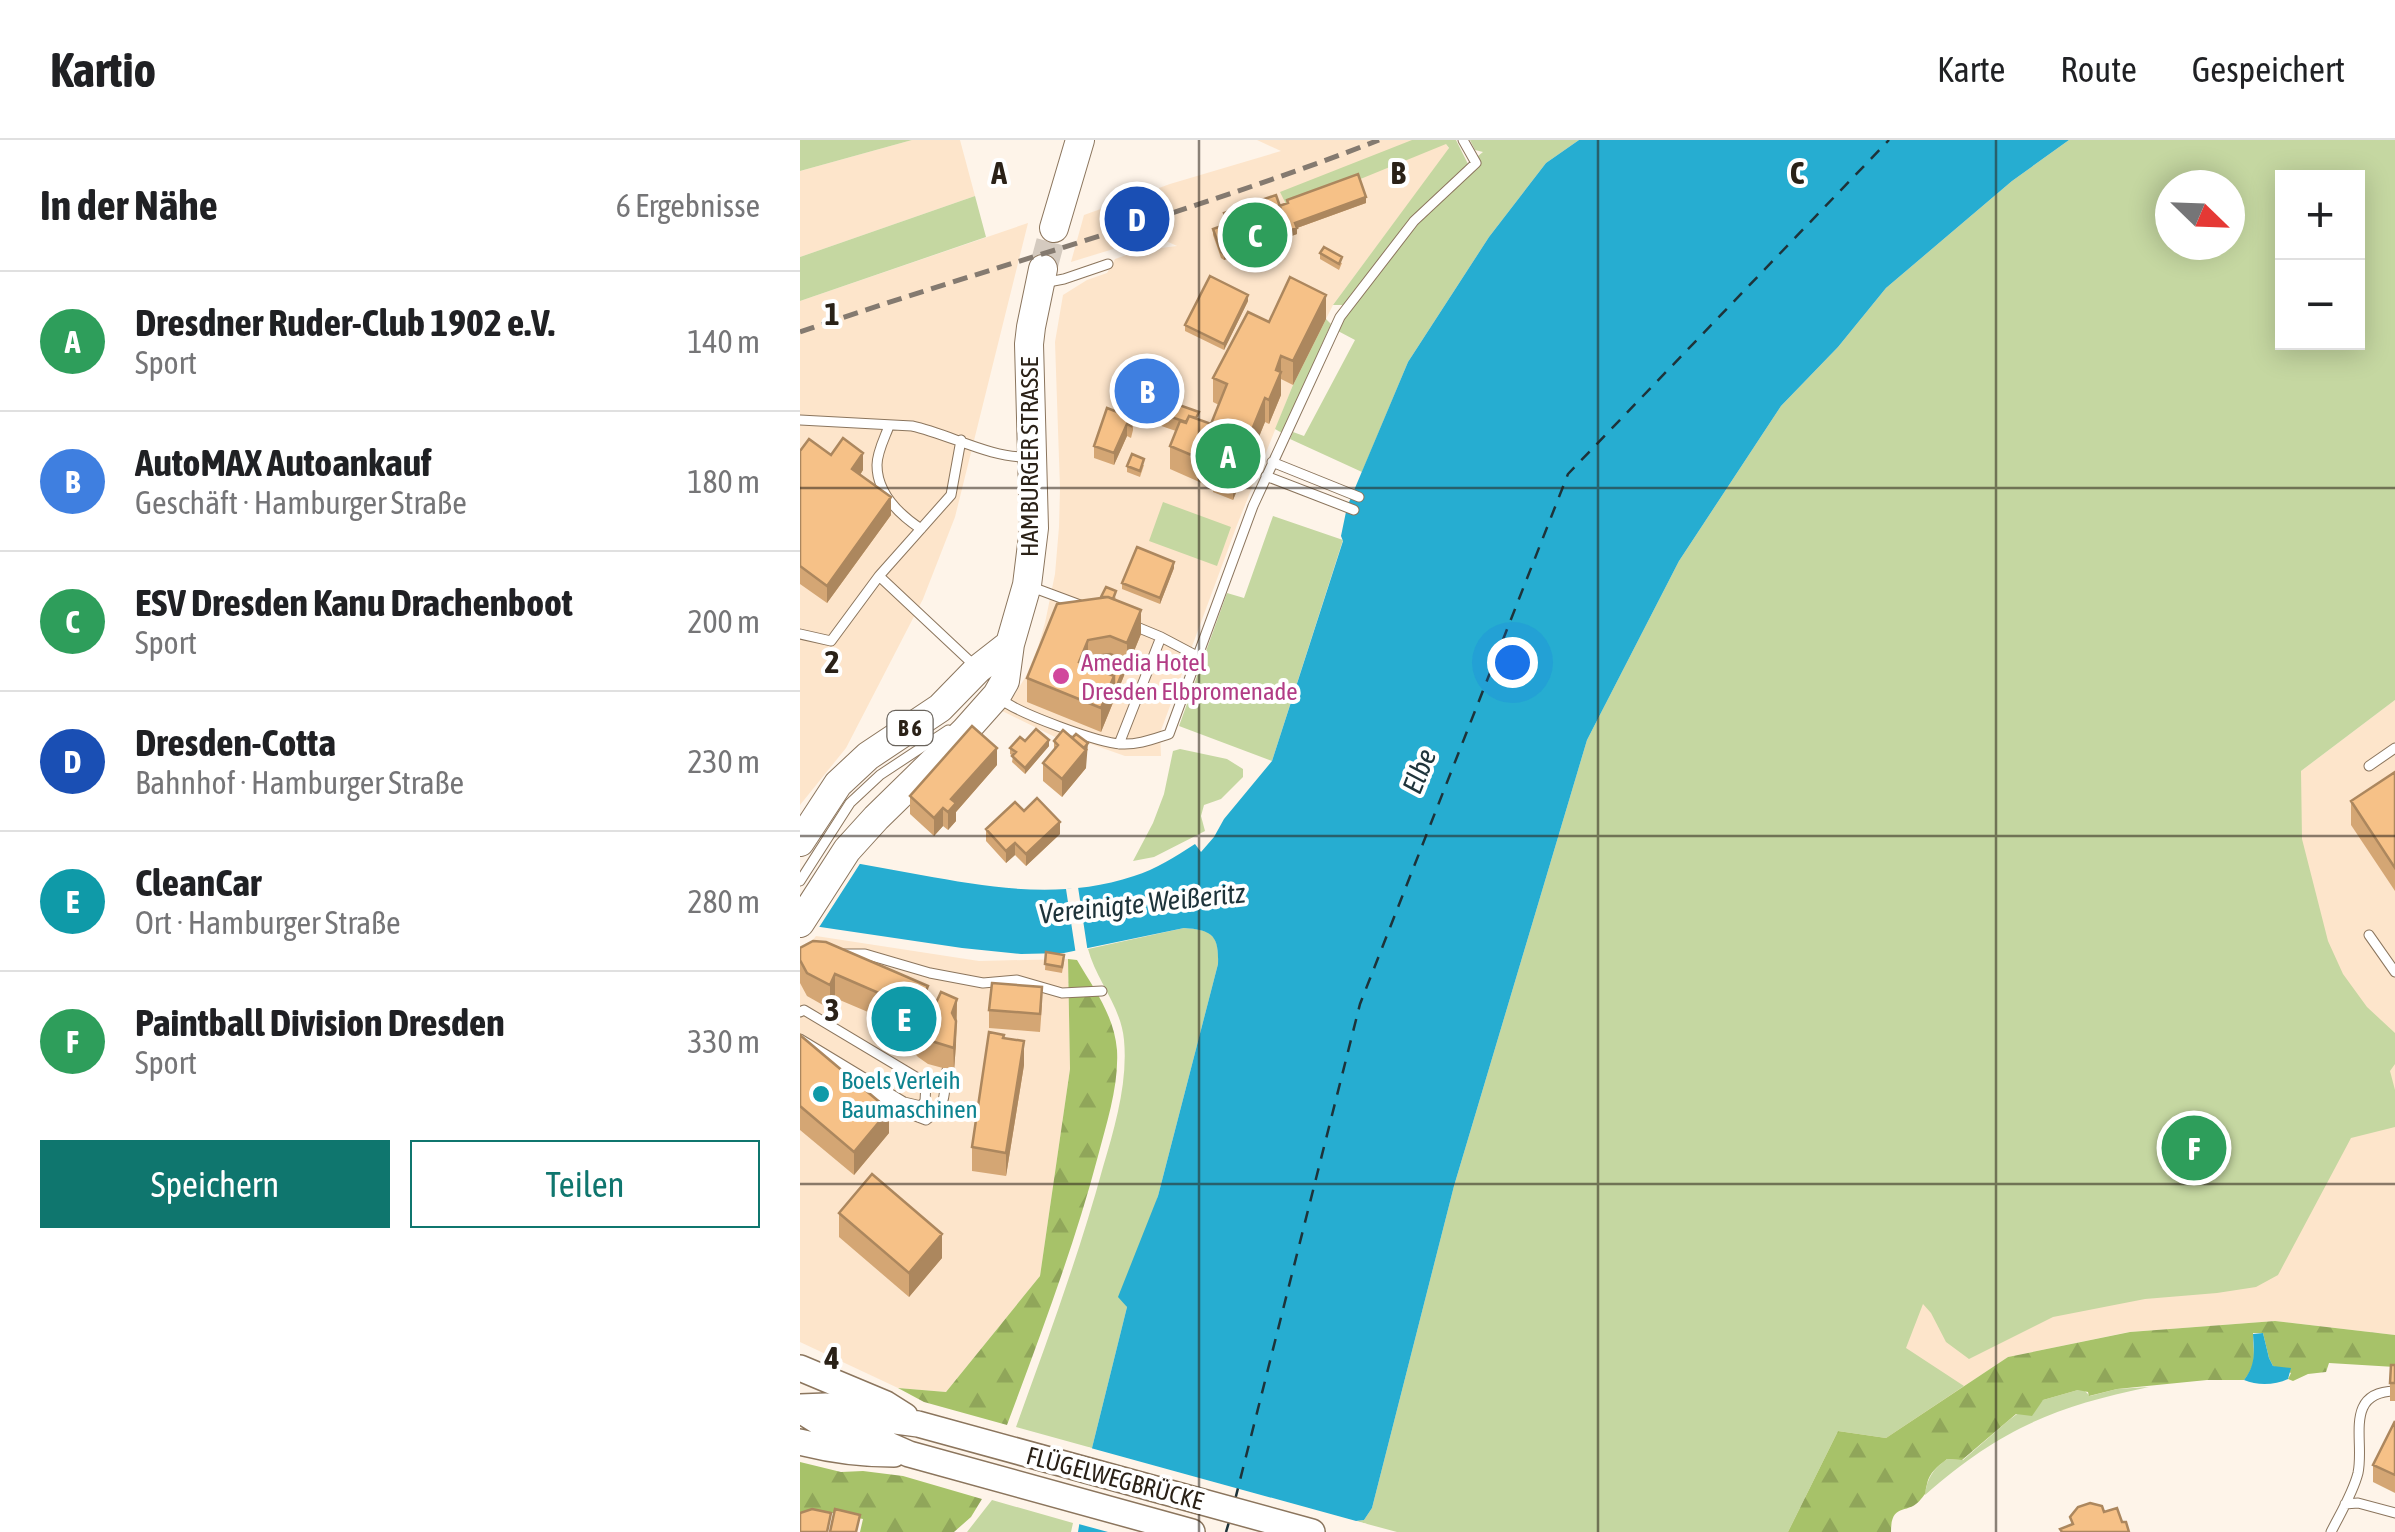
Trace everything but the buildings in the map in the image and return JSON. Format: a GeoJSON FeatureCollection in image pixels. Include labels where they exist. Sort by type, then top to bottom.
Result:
{"type":"FeatureCollection","features":[{"type":"Feature","properties":{"kind":"main road"},"geometry":{"type":"LineString","coordinates":[[1054,228],[1080,140]]}},
{"type":"Feature","properties":{"kind":"main road","name":"HAMBURGER STRASSE"},"geometry":{"type":"LineString","coordinates":[[814,834],[876,818],[966,730],[1010,644],[1027,585],[1034,528],[1030,344],[1042,276]]}},
{"type":"Feature","properties":{"kind":"main road","name":"HAMBURGER STRASSE"},"geometry":{"type":"LineString","coordinates":[[800,923],[814,834],[838,784],[868,756],[940,708],[988,683]]}},
{"type":"Feature","properties":{"kind":"main road"},"geometry":{"type":"LineString","coordinates":[[800,1368],[886,1404],[918,1424]]}},
{"type":"Feature","properties":{"kind":"main road"},"geometry":{"type":"LineString","coordinates":[[800,1409],[826,1406],[918,1424]]}},
{"type":"Feature","properties":{"kind":"main road"},"geometry":{"type":"LineString","coordinates":[[800,1409],[821,1423],[909,1454]]}},
{"type":"Feature","properties":{"kind":"main road","name":"FLÜGELWEGBRÜCKE"},"geometry":{"type":"LineString","coordinates":[[918,1424],[1312,1532]]}},
{"type":"Feature","properties":{"kind":"main road"},"geometry":{"type":"LineString","coordinates":[[800,1442],[872,1454],[909,1454]]}},
{"type":"Feature","properties":{"kind":"main road","name":"FLÜGELWEGBRÜCKE"},"geometry":{"type":"LineString","coordinates":[[909,1454],[1192,1532]]}},
{"type":"Feature","properties":{"kind":"lane"},"geometry":{"type":"LineString","coordinates":[[880,576],[1010,707],[1119,744],[1169,734],[1266,476],[1340,317],[1414,221],[1476,163],[1463,140]]}},
{"type":"Feature","properties":{"kind":"lane"},"geometry":{"type":"LineString","coordinates":[[1042,276],[1064,279],[1108,264]]}},
{"type":"Feature","properties":{"kind":"lane"},"geometry":{"type":"LineString","coordinates":[[800,420],[929,430],[1008,456],[1033,457]]}},
{"type":"Feature","properties":{"kind":"lane"},"geometry":{"type":"LineString","coordinates":[[890,426],[877,466],[884,491],[902,516],[922,530]]}},
{"type":"Feature","properties":{"kind":"lane"},"geometry":{"type":"LineString","coordinates":[[800,634],[831,640],[880,576],[951,496],[960,440]]}},
{"type":"Feature","properties":{"kind":"lane"},"geometry":{"type":"LineString","coordinates":[[1272,462],[1359,497]]}},
{"type":"Feature","properties":{"kind":"lane"},"geometry":{"type":"LineString","coordinates":[[1266,476],[1354,510]]}},
{"type":"Feature","properties":{"kind":"lane"},"geometry":{"type":"LineString","coordinates":[[1027,585],[1097,612]]}},
{"type":"Feature","properties":{"kind":"lane"},"geometry":{"type":"LineString","coordinates":[[1129,624],[1198,656]]}},
{"type":"Feature","properties":{"kind":"lane"},"geometry":{"type":"LineString","coordinates":[[1119,744],[1162,637]]}},
{"type":"Feature","properties":{"kind":"lane"},"geometry":{"type":"LineString","coordinates":[[2369,766],[2395,748]]}},
{"type":"Feature","properties":{"kind":"lane"},"geometry":{"type":"LineString","coordinates":[[800,881],[814,834]]}},
{"type":"Feature","properties":{"kind":"lane"},"geometry":{"type":"LineString","coordinates":[[2369,935],[2395,972]]}},
{"type":"Feature","properties":{"kind":"lane"},"geometry":{"type":"LineString","coordinates":[[829,954],[864,954],[983,984],[1017,980],[1062,993],[1102,991]]}},
{"type":"Feature","properties":{"kind":"lane"},"geometry":{"type":"LineString","coordinates":[[800,1012],[804,1010],[926,1082],[944,1085]]}},
{"type":"Feature","properties":{"kind":"lane"},"geometry":{"type":"LineString","coordinates":[[800,1039],[915,1106],[925,1101],[926,1082]]}},
{"type":"Feature","properties":{"kind":"lane"},"geometry":{"type":"LineString","coordinates":[[800,1048],[926,1120],[944,1101],[947,1070]]}},
{"type":"Feature","properties":{"kind":"lane"},"geometry":{"type":"LineString","coordinates":[[2330,1532],[2358,1473],[2361,1410],[2378,1392],[2395,1391]]}},
{"type":"Feature","properties":{"kind":"lane"},"geometry":{"type":"LineString","coordinates":[[2345,1504],[2371,1506],[2395,1514]]}},
{"type":"Feature","properties":{"kind":"shaded area"},"geometry":{"type":"Polygon","coordinates":[[[912,140],[960,140],[975,196],[800,257],[800,171],[912,140]]]}},
{"type":"Feature","properties":{"kind":"shaded area"},"geometry":{"type":"Polygon","coordinates":[[[1257,140],[1444,140],[1449,149],[1333,305],[1293,385],[1160,733],[1161,756],[1125,756],[1074,738],[1055,737],[1000,710],[1026,676],[1038,647],[1055,574],[1060,488],[1055,342],[1063,295],[1107,273],[1115,259],[1138,251],[1177,246],[1164,240],[1136,242],[1071,262],[1084,215],[1281,151],[1257,140]]]}},
{"type":"Feature","properties":{"kind":"shaded area"},"geometry":{"type":"Polygon","coordinates":[[[1028,223],[955,517],[923,599],[846,748],[800,805],[800,301],[1028,223]]]}},
{"type":"Feature","properties":{"kind":"shaded area"},"geometry":{"type":"Polygon","coordinates":[[[2395,700],[2395,1335],[2275,1321],[2129,1332],[2008,1357],[1886,1438],[1921,1244],[2301,771],[2395,700]]]}},
{"type":"Feature","properties":{"kind":"shaded area"},"geometry":{"type":"Polygon","coordinates":[[[816,936],[979,961],[1068,959],[1070,1069],[1040,1276],[946,1392],[898,1388],[800,1342],[800,956],[816,936]]]}},
{"type":"Feature","properties":{"kind":"green space"},"geometry":{"type":"Polygon","coordinates":[[[800,140],[912,140],[800,171],[800,140]]]}},
{"type":"Feature","properties":{"kind":"green space"},"geometry":{"type":"Polygon","coordinates":[[[1412,140],[1456,140],[1468,164],[1483,152],[1475,150],[1470,140],[1579,140],[1546,163],[1489,237],[1408,362],[1362,472],[1290,439],[1293,432],[1304,436],[1355,340],[1338,331],[1343,305],[1333,305],[1449,148],[1446,144],[1287,206],[1280,192],[1412,140]]]}},
{"type":"Feature","properties":{"kind":"green space"},"geometry":{"type":"Polygon","coordinates":[[[2069,140],[2395,140],[2395,700],[2301,771],[2302,839],[2328,941],[2343,974],[2367,1007],[2395,1033],[2395,1064],[2390,1071],[2395,1090],[2395,1127],[2351,1138],[2278,1275],[2256,1287],[2145,1299],[2053,1317],[1969,1359],[1946,1342],[1923,1304],[1906,1348],[1964,1386],[1886,1438],[1838,1431],[1788,1532],[1397,1532],[1356,1521],[1364,1520],[1372,1508],[1454,1186],[1587,740],[1679,561],[1781,406],[1838,347],[1886,288],[2012,181],[2069,140]]]}},
{"type":"Feature","properties":{"kind":"green space"},"geometry":{"type":"Polygon","coordinates":[[[975,196],[986,237],[800,301],[800,257],[975,196]]]}},
{"type":"Feature","properties":{"kind":"green space"},"geometry":{"type":"Polygon","coordinates":[[[1326,319],[1331,324],[1282,433],[1275,429],[1326,319]]]}},
{"type":"Feature","properties":{"kind":"green space"},"geometry":{"type":"Polygon","coordinates":[[[1163,502],[1231,527],[1217,566],[1149,541],[1163,502]]]}},
{"type":"Feature","properties":{"kind":"green space"},"geometry":{"type":"Polygon","coordinates":[[[1273,516],[1343,540],[1272,761],[1179,726],[1227,593],[1244,598],[1273,516]]]}},
{"type":"Feature","properties":{"kind":"green space"},"geometry":{"type":"Polygon","coordinates":[[[1180,749],[1227,759],[1243,769],[1243,777],[1221,799],[1204,805],[1201,816],[1205,831],[1154,857],[1133,861],[1164,794],[1173,751],[1180,749]]]}},
{"type":"Feature","properties":{"kind":"green space"},"geometry":{"type":"Polygon","coordinates":[[[1184,928],[1202,930],[1212,936],[1218,964],[1158,1196],[1125,1303],[1092,1448],[1016,1427],[1084,1233],[1122,1088],[1122,1028],[1088,949],[1184,928]]]}},
{"type":"Feature","properties":{"kind":"green space"},"geometry":{"type":"Polygon","coordinates":[[[1068,959],[1077,960],[1108,1014],[1117,1050],[1116,1077],[1078,1224],[1007,1425],[924,1402],[898,1388],[946,1392],[1040,1276],[1070,1069],[1068,959]]]}},
{"type":"Feature","properties":{"kind":"green space"},"geometry":{"type":"Polygon","coordinates":[[[2275,1321],[2395,1335],[2395,1367],[2329,1363],[2326,1372],[2293,1381],[2288,1379],[2291,1373],[2273,1366],[2263,1333],[2253,1333],[2253,1363],[2244,1380],[2117,1389],[2089,1396],[2088,1392],[2078,1390],[2043,1400],[2032,1416],[2016,1414],[1962,1460],[1947,1459],[1937,1467],[1921,1499],[1894,1516],[1891,1532],[1788,1532],[1838,1431],[1886,1438],[2008,1357],[2130,1332],[2275,1321]]]}},
{"type":"Feature","properties":{"kind":"green space"},"geometry":{"type":"Polygon","coordinates":[[[2149,1387],[2084,1403],[2029,1424],[1978,1454],[1925,1495],[1929,1479],[1942,1463],[1947,1459],[1963,1460],[2017,1414],[2043,1400],[2078,1390],[2090,1396],[2149,1387]]]}},
{"type":"Feature","properties":{"kind":"green space"},"geometry":{"type":"Polygon","coordinates":[[[800,1462],[841,1472],[903,1476],[982,1499],[971,1517],[954,1532],[860,1532],[863,1519],[823,1511],[800,1519],[800,1462]]]}},
{"type":"Feature","properties":{"kind":"green space"},"geometry":{"type":"Polygon","coordinates":[[[992,1500],[1073,1523],[1071,1532],[967,1532],[992,1500]]]}},
{"type":"Feature","properties":{"kind":"water"},"geometry":{"type":"Polygon","coordinates":[[[1579,140],[2069,140],[2012,181],[1886,288],[1838,347],[1781,406],[1679,561],[1587,740],[1454,1186],[1372,1508],[1364,1520],[1356,1521],[1353,1532],[1078,1532],[1092,1448],[1127,1307],[1118,1297],[1158,1196],[1218,964],[1215,940],[1201,930],[1184,928],[1064,953],[1021,954],[800,924],[800,853],[975,884],[1054,890],[1134,876],[1195,844],[1201,852],[1272,761],[1343,541],[1347,507],[1408,362],[1489,237],[1546,163],[1579,140]]]}},
{"type":"Feature","properties":{"kind":"water"},"geometry":{"type":"Polygon","coordinates":[[[2263,1333],[2273,1366],[2291,1368],[2288,1379],[2266,1384],[2244,1380],[2252,1364],[2253,1334],[2263,1333]]]}},
{"type":"Feature","properties":{"kind":"pier"},"geometry":{"type":"Polygon","coordinates":[[[800,848],[863,859],[816,932],[800,929],[800,848]]]}},
{"type":"Feature","properties":{"kind":"pier"},"geometry":{"type":"Polygon","coordinates":[[[1078,887],[1088,953],[1076,955],[1066,889],[1078,887]]]}},
{"type":"Feature","properties":{"kind":"pier"},"geometry":{"type":"Polygon","coordinates":[[[1087,1447],[1367,1524],[1360,1525],[1358,1532],[1108,1532],[1075,1523],[1087,1447]]]}},
{"type":"Feature","properties":{"kind":"ferry route"},"geometry":{"type":"LineString","coordinates":[[1235,1500],[1360,1004],[1568,474],[1889,140]]}},
{"type":"Feature","properties":{"kind":"ferry route"},"geometry":{"type":"LineString","coordinates":[[1226,1532],[1229,1522]]}},
{"type":"Feature","properties":{"kind":"tunnel"},"geometry":{"type":"LineString","coordinates":[[1043,269],[1054,228]]}},
{"type":"Feature","properties":{"kind":"railway"},"geometry":{"type":"LineString","coordinates":[[800,332],[1163,216],[1379,140]]}},
{"type":"Feature","properties":{"kind":"place","name":"Dresden-Cotta"},"geometry":{"type":"Point","coordinates":[1137,219]}},
{"type":"Feature","properties":{"kind":"place","name":"ESV Dresden Kanu Drachenboot"},"geometry":{"type":"Point","coordinates":[1255,235]}},
{"type":"Feature","properties":{"kind":"place","name":"AutoMAX Autoankauf"},"geometry":{"type":"Point","coordinates":[1147,391]}},
{"type":"Feature","properties":{"kind":"place","name":"Dresdner Ruder-Club 1902 e.V."},"geometry":{"type":"Point","coordinates":[1228,456]}},
{"type":"Feature","properties":{"kind":"place","name":"Amedia Hotel Dresden Elbpromenade"},"geometry":{"type":"Point","coordinates":[1061,676]}},
{"type":"Feature","properties":{"kind":"place","name":"CleanCar"},"geometry":{"type":"Point","coordinates":[904,1019]}},
{"type":"Feature","properties":{"kind":"place","name":"Boels Verleih Baumaschinen"},"geometry":{"type":"Point","coordinates":[821,1094]}},
{"type":"Feature","properties":{"kind":"place","name":"Paintball Division Dresden"},"geometry":{"type":"Point","coordinates":[2194,1148]}},
{"type":"Feature","properties":{"kind":"water label","name":"Elbe"},"geometry":{"type":"Point","coordinates":[1419,771]}},
{"type":"Feature","properties":{"kind":"water label","name":"Vereinigte Weißeritz"},"geometry":{"type":"Point","coordinates":[1142,903]}}]}
